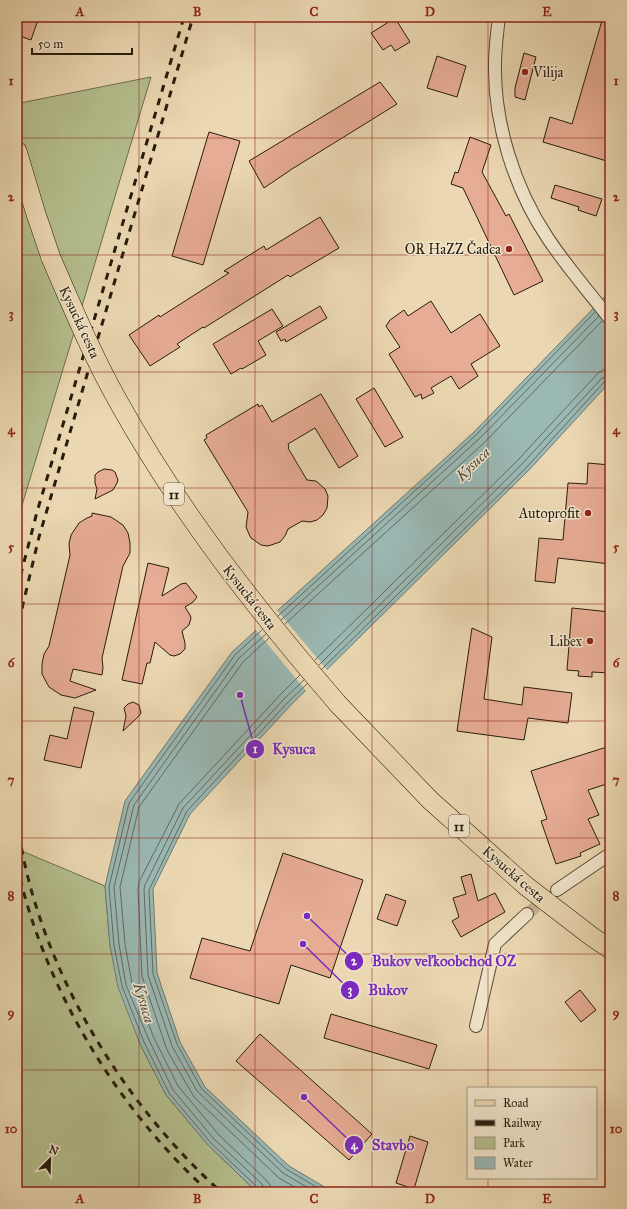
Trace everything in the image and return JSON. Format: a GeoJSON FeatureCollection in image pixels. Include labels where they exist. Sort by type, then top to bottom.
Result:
{"type":"FeatureCollection","features":[{"type":"Feature","properties":{"kind":"main road","name":"Kysucká cesta"},"geometry":{"type":"LineString","coordinates":[[17,151],[51,258],[117,400],[183,507],[242,588],[294,653],[338,704],[436,805],[526,886],[610,950]]}},
{"type":"Feature","properties":{"kind":"street"},"geometry":{"type":"LineString","coordinates":[[499,17],[495,66],[496,92],[504,134],[517,182],[539,226],[566,264],[610,318]]}},
{"type":"Feature","properties":{"kind":"street"},"geometry":{"type":"LineString","coordinates":[[557,890],[610,854]]}},
{"type":"Feature","properties":{"kind":"street"},"geometry":{"type":"LineString","coordinates":[[476,1026],[495,944],[527,914]]}},
{"type":"Feature","properties":{"kind":"green space"},"geometry":{"type":"Polygon","coordinates":[[[151,77],[17,522],[17,106],[20,103],[151,77]]]}},
{"type":"Feature","properties":{"kind":"green space"},"geometry":{"type":"Polygon","coordinates":[[[17,849],[105,886],[110,946],[140,1044],[166,1095],[208,1145],[257,1192],[17,1192],[17,849]]]}},
{"type":"Feature","properties":{"kind":"water"},"geometry":{"type":"Polygon","coordinates":[[[610,291],[610,382],[529,470],[291,705],[190,814],[153,889],[157,973],[180,1042],[205,1087],[289,1166],[333,1192],[257,1192],[208,1145],[166,1095],[140,1044],[118,987],[110,946],[105,886],[125,801],[232,652],[474,432],[610,291]]]}},
{"type":"Feature","properties":{"kind":"pier"},"geometry":{"type":"Polygon","coordinates":[[[276,609],[328,671],[307,692],[255,629],[276,609]]]}},
{"type":"Feature","properties":{"kind":"building"},"geometry":{"type":"Polygon","coordinates":[[[17,17],[39,17],[31,40],[17,35],[17,17]]]}},
{"type":"Feature","properties":{"kind":"building"},"geometry":{"type":"Polygon","coordinates":[[[603,17],[610,17],[610,162],[543,142],[550,117],[572,124],[603,17]]]}},
{"type":"Feature","properties":{"kind":"building"},"geometry":{"type":"Polygon","coordinates":[[[395,18],[410,42],[395,51],[391,45],[383,50],[371,33],[395,18]]]}},
{"type":"Feature","properties":{"kind":"building","name":"Vilija"},"geometry":{"type":"Polygon","coordinates":[[[524,53],[536,57],[525,100],[515,97],[515,88],[524,53]]]}},
{"type":"Feature","properties":{"kind":"building"},"geometry":{"type":"Polygon","coordinates":[[[437,56],[466,66],[457,97],[427,88],[437,56]]]}},
{"type":"Feature","properties":{"kind":"building"},"geometry":{"type":"Polygon","coordinates":[[[380,82],[397,104],[264,188],[249,161],[380,82]]]}},
{"type":"Feature","properties":{"kind":"building"},"geometry":{"type":"Polygon","coordinates":[[[209,132],[240,141],[203,265],[172,256],[209,132]]]}},
{"type":"Feature","properties":{"kind":"building","name":"OR HaZZ Čadca"},"geometry":{"type":"Polygon","coordinates":[[[470,137],[491,145],[482,172],[506,216],[509,214],[543,281],[514,295],[463,188],[451,184],[455,172],[458,173],[470,137]]]}},
{"type":"Feature","properties":{"kind":"building"},"geometry":{"type":"Polygon","coordinates":[[[555,185],[602,199],[596,216],[578,210],[579,207],[551,198],[555,185]]]}},
{"type":"Feature","properties":{"kind":"building"},"geometry":{"type":"Polygon","coordinates":[[[320,217],[339,248],[290,277],[288,275],[204,328],[203,327],[177,344],[180,347],[150,366],[129,335],[229,273],[224,271],[264,246],[266,250],[320,217]]]}},
{"type":"Feature","properties":{"kind":"building"},"geometry":{"type":"Polygon","coordinates":[[[431,301],[451,333],[480,314],[500,346],[471,364],[478,376],[459,389],[451,376],[431,388],[434,393],[422,399],[421,394],[415,397],[389,354],[400,347],[386,326],[390,320],[404,310],[408,316],[431,301]]]}},
{"type":"Feature","properties":{"kind":"building"},"geometry":{"type":"Polygon","coordinates":[[[320,306],[327,318],[286,342],[285,339],[281,341],[276,332],[320,306]]]}},
{"type":"Feature","properties":{"kind":"building"},"geometry":{"type":"Polygon","coordinates":[[[272,309],[283,326],[258,341],[266,355],[231,374],[213,344],[272,309]]]}},
{"type":"Feature","properties":{"kind":"building"},"geometry":{"type":"Polygon","coordinates":[[[374,388],[403,437],[385,447],[356,399],[374,388]]]}},
{"type":"Feature","properties":{"kind":"building"},"geometry":{"type":"Polygon","coordinates":[[[321,394],[358,456],[339,468],[315,428],[288,444],[288,448],[307,480],[316,481],[325,489],[328,496],[327,508],[323,515],[317,520],[310,522],[302,521],[288,529],[280,542],[268,546],[261,545],[251,538],[246,527],[248,512],[204,440],[207,438],[206,435],[258,404],[259,407],[262,405],[272,422],[321,394]]]}},
{"type":"Feature","properties":{"kind":"building"},"geometry":{"type":"Polygon","coordinates":[[[588,463],[610,465],[610,564],[558,558],[555,583],[535,581],[539,538],[563,540],[568,483],[587,484],[588,463]]]}},
{"type":"Feature","properties":{"kind":"building"},"geometry":{"type":"Polygon","coordinates":[[[104,469],[115,472],[118,480],[113,490],[95,499],[97,489],[95,475],[104,469]]]}},
{"type":"Feature","properties":{"kind":"building"},"geometry":{"type":"Polygon","coordinates":[[[92,513],[111,517],[123,525],[128,533],[130,553],[123,566],[102,658],[102,675],[73,669],[70,681],[96,690],[75,698],[61,695],[49,687],[42,674],[42,664],[44,654],[49,646],[70,555],[69,544],[71,535],[79,523],[92,516],[92,513]]]}},
{"type":"Feature","properties":{"kind":"building"},"geometry":{"type":"Polygon","coordinates":[[[148,563],[169,568],[162,596],[181,584],[186,583],[197,597],[193,602],[185,607],[191,618],[189,625],[182,631],[185,649],[180,654],[174,656],[170,655],[155,642],[150,663],[147,663],[142,684],[122,680],[148,563]]]}},
{"type":"Feature","properties":{"kind":"building","name":"Libex"},"geometry":{"type":"Polygon","coordinates":[[[572,608],[610,612],[610,673],[592,672],[592,677],[578,676],[579,671],[567,670],[572,608]]]}},
{"type":"Feature","properties":{"kind":"building"},"geometry":{"type":"Polygon","coordinates":[[[472,628],[492,637],[484,699],[522,705],[524,687],[572,693],[568,723],[528,718],[524,740],[457,731],[472,628]]]}},
{"type":"Feature","properties":{"kind":"building"},"geometry":{"type":"Polygon","coordinates":[[[133,702],[139,705],[141,713],[123,731],[126,716],[124,708],[133,702]]]}},
{"type":"Feature","properties":{"kind":"building"},"geometry":{"type":"Polygon","coordinates":[[[74,707],[94,712],[81,768],[44,760],[50,735],[67,739],[74,707]]]}},
{"type":"Feature","properties":{"kind":"building"},"geometry":{"type":"Polygon","coordinates":[[[610,746],[610,783],[588,790],[599,815],[588,819],[600,844],[580,853],[581,856],[556,864],[541,821],[547,819],[531,771],[610,746]]]}},
{"type":"Feature","properties":{"kind":"building"},"geometry":{"type":"Polygon","coordinates":[[[283,853],[363,880],[330,978],[291,965],[279,1004],[190,978],[202,938],[250,951],[283,853]]]}},
{"type":"Feature","properties":{"kind":"building"},"geometry":{"type":"Polygon","coordinates":[[[471,874],[478,901],[495,893],[505,912],[461,937],[452,921],[459,917],[453,898],[466,894],[461,877],[471,874]]]}},
{"type":"Feature","properties":{"kind":"building"},"geometry":{"type":"Polygon","coordinates":[[[386,894],[406,901],[397,926],[377,919],[386,894]]]}},
{"type":"Feature","properties":{"kind":"building"},"geometry":{"type":"Polygon","coordinates":[[[580,990],[596,1010],[581,1022],[565,1002],[580,990]]]}},
{"type":"Feature","properties":{"kind":"building"},"geometry":{"type":"Polygon","coordinates":[[[331,1014],[437,1045],[429,1069],[324,1038],[331,1014]]]}},
{"type":"Feature","properties":{"kind":"building"},"geometry":{"type":"Polygon","coordinates":[[[260,1034],[372,1134],[349,1160],[236,1061],[260,1034]]]}},
{"type":"Feature","properties":{"kind":"building"},"geometry":{"type":"Polygon","coordinates":[[[410,1136],[428,1142],[414,1189],[396,1183],[410,1136]]]}},
{"type":"Feature","properties":{"kind":"tunnel"},"geometry":{"type":"LineString","coordinates":[[527,914],[549,896]]}},
{"type":"Feature","properties":{"kind":"railway"},"geometry":{"type":"LineString","coordinates":[[17,589],[37,512],[184,17]]}},
{"type":"Feature","properties":{"kind":"railway"},"geometry":{"type":"LineString","coordinates":[[17,636],[39,537],[193,17]]}},
{"type":"Feature","properties":{"kind":"railway"},"geometry":{"type":"LineString","coordinates":[[17,820],[27,872],[42,924],[62,975],[87,1024],[116,1070],[148,1114],[183,1155],[221,1192]]}},
{"type":"Feature","properties":{"kind":"railway"},"geometry":{"type":"LineString","coordinates":[[17,865],[29,910],[45,955],[65,1000],[88,1043],[115,1084],[144,1123],[175,1159],[209,1192]]}},
{"type":"Feature","properties":{"kind":"place","name":"Vilija"},"geometry":{"type":"Point","coordinates":[525,72]}},
{"type":"Feature","properties":{"kind":"place","name":"OR HaZZ Čadca"},"geometry":{"type":"Point","coordinates":[509,249]}},
{"type":"Feature","properties":{"kind":"place","name":"Autoprofit"},"geometry":{"type":"Point","coordinates":[588,513]}},
{"type":"Feature","properties":{"kind":"place","name":"Libex"},"geometry":{"type":"Point","coordinates":[590,641]}},
{"type":"Feature","properties":{"kind":"place","name":"Kysuca"},"geometry":{"type":"Point","coordinates":[240,695]}},
{"type":"Feature","properties":{"kind":"place","name":"Bukov veľkoobchod OZ"},"geometry":{"type":"Point","coordinates":[307,916]}},
{"type":"Feature","properties":{"kind":"place","name":"Bukov"},"geometry":{"type":"Point","coordinates":[303,944]}},
{"type":"Feature","properties":{"kind":"place","name":"Stavbo"},"geometry":{"type":"Point","coordinates":[304,1097]}}]}
